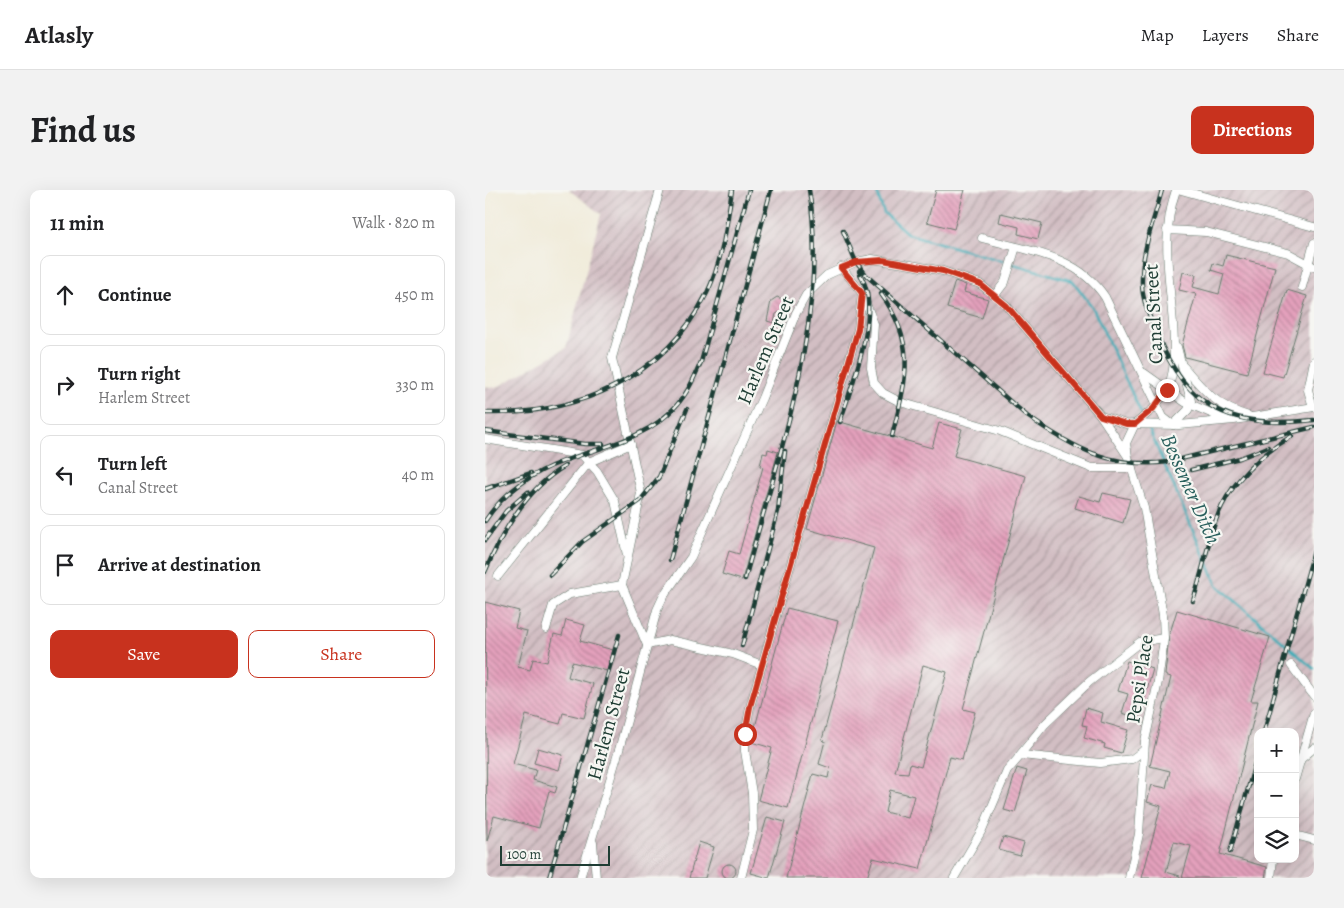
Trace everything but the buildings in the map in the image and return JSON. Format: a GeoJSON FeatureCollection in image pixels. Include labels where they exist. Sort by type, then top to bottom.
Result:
{"type":"FeatureCollection","features":[{"type":"Feature","properties":{"kind":"lane"},"geometry":{"type":"LineString","coordinates":[[660,190],[612,358],[641,493],[622,585],[647,645],[670,640],[733,654],[762,665]]}},
{"type":"Feature","properties":{"kind":"lane","name":"Canal Street"},"geometry":{"type":"LineString","coordinates":[[1135,424],[1151,411],[1167,390],[1174,360],[1167,276],[1167,230],[1169,214],[1176,190]]}},
{"type":"Feature","properties":{"kind":"lane"},"geometry":{"type":"LineString","coordinates":[[1181,190],[1314,227]]}},
{"type":"Feature","properties":{"kind":"lane"},"geometry":{"type":"LineString","coordinates":[[1167,230],[1207,232],[1287,253],[1311,265]]}},
{"type":"Feature","properties":{"kind":"lane"},"geometry":{"type":"LineString","coordinates":[[983,238],[1058,259],[1074,267],[1095,282],[1105,297],[1163,417],[1173,425]]}},
{"type":"Feature","properties":{"kind":"lane"},"geometry":{"type":"LineString","coordinates":[[1302,287],[1311,265],[1314,243]]}},
{"type":"Feature","properties":{"kind":"lane"},"geometry":{"type":"LineString","coordinates":[[995,295],[1009,274],[1016,247]]}},
{"type":"Feature","properties":{"kind":"lane","name":"Harlem Street"},"geometry":{"type":"LineString","coordinates":[[581,878],[653,622],[663,597],[691,557],[717,503],[796,313],[811,289],[827,275],[856,262],[872,259],[911,265],[965,277],[995,295],[1006,305],[1101,416],[1128,457]]}},
{"type":"Feature","properties":{"kind":"lane"},"geometry":{"type":"LineString","coordinates":[[841,268],[862,293],[874,324],[871,368],[874,383],[883,394],[900,402],[999,431],[1091,468],[1132,468]]}},
{"type":"Feature","properties":{"kind":"lane"},"geometry":{"type":"LineString","coordinates":[[741,878],[753,830],[752,793],[745,751],[745,734],[762,665],[858,329],[862,293]]}},
{"type":"Feature","properties":{"kind":"lane"},"geometry":{"type":"LineString","coordinates":[[1172,330],[1190,404],[1181,420],[1173,425]]}},
{"type":"Feature","properties":{"kind":"lane"},"geometry":{"type":"LineString","coordinates":[[1101,416],[1126,424],[1173,425],[1253,417],[1313,407],[1308,390],[1314,362]]}},
{"type":"Feature","properties":{"kind":"lane"},"geometry":{"type":"LineString","coordinates":[[1182,365],[1212,399],[1232,411],[1253,417]]}},
{"type":"Feature","properties":{"kind":"lane"},"geometry":{"type":"LineString","coordinates":[[1142,371],[1190,404],[1229,420]]}},
{"type":"Feature","properties":{"kind":"lane"},"geometry":{"type":"LineString","coordinates":[[1205,423],[1213,415],[1215,409],[1212,399]]}},
{"type":"Feature","properties":{"kind":"lane"},"geometry":{"type":"LineString","coordinates":[[1128,457],[1126,443],[1135,424]]}},
{"type":"Feature","properties":{"kind":"lane"},"geometry":{"type":"LineString","coordinates":[[485,439],[581,455],[589,462],[615,500],[627,558]]}},
{"type":"Feature","properties":{"kind":"lane"},"geometry":{"type":"LineString","coordinates":[[498,576],[589,462],[631,444]]}},
{"type":"Feature","properties":{"kind":"lane","name":"Pepsi Place"},"geometry":{"type":"LineString","coordinates":[[1128,457],[1145,508],[1163,615],[1164,638],[1144,750],[1139,834],[1129,878]]}},
{"type":"Feature","properties":{"kind":"lane"},"geometry":{"type":"LineString","coordinates":[[546,629],[553,605],[570,594],[622,585]]}},
{"type":"Feature","properties":{"kind":"lane"},"geometry":{"type":"LineString","coordinates":[[954,878],[982,830],[1007,771],[1045,724],[1089,682],[1140,642],[1164,638]]}},
{"type":"Feature","properties":{"kind":"lane"},"geometry":{"type":"LineString","coordinates":[[1291,665],[1314,696]]}},
{"type":"Feature","properties":{"kind":"lane"},"geometry":{"type":"LineString","coordinates":[[1297,773],[1314,713]]}},
{"type":"Feature","properties":{"kind":"lane"},"geometry":{"type":"LineString","coordinates":[[1301,759],[1314,748]]}},
{"type":"Feature","properties":{"kind":"lane"},"geometry":{"type":"LineString","coordinates":[[1019,756],[1021,754],[1047,756],[1100,763],[1131,759],[1144,750]]}},
{"type":"Feature","properties":{"kind":"lane"},"geometry":{"type":"LineString","coordinates":[[593,836],[596,878]]}},
{"type":"Feature","properties":{"kind":"lane"},"geometry":{"type":"LineString","coordinates":[[1299,836],[1314,840]]}},
{"type":"Feature","properties":{"kind":"lane"},"geometry":{"type":"LineString","coordinates":[[1271,878],[1273,863]]}},
{"type":"Feature","properties":{"kind":"shaded area"},"geometry":{"type":"Polygon","coordinates":[[[569,190],[1314,190],[1314,878],[485,878],[485,386],[496,388],[566,348],[601,214],[569,190]]]}},
{"type":"Feature","properties":{"kind":"waterway","name":"Bessemer Ditch"},"geometry":{"type":"LineString","coordinates":[[876,190],[884,213],[908,234],[1073,281],[1093,308],[1142,415]]}},
{"type":"Feature","properties":{"kind":"waterway","name":"Bessemer Ditch"},"geometry":{"type":"LineString","coordinates":[[1148,427],[1217,585],[1314,669]]}},
{"type":"Feature","properties":{"kind":"railway"},"geometry":{"type":"LineString","coordinates":[[485,413],[519,412],[552,407],[584,399],[614,386],[642,369],[667,348],[689,323],[707,293],[717,269],[732,190]]}},
{"type":"Feature","properties":{"kind":"railway"},"geometry":{"type":"LineString","coordinates":[[485,521],[501,501],[530,477],[552,466],[638,434],[664,417],[684,396],[701,362],[749,190]]}},
{"type":"Feature","properties":{"kind":"railway"},"geometry":{"type":"LineString","coordinates":[[670,560],[771,190]]}},
{"type":"Feature","properties":{"kind":"railway"},"geometry":{"type":"LineString","coordinates":[[745,579],[785,436],[806,336],[812,287],[814,238],[809,190]]}},
{"type":"Feature","properties":{"kind":"railway"},"geometry":{"type":"LineString","coordinates":[[1162,190],[1146,248],[1142,271],[1142,289],[1147,309],[1169,360],[1183,381],[1199,397],[1217,409],[1237,417],[1260,421],[1314,420]]}},
{"type":"Feature","properties":{"kind":"railway"},"geometry":{"type":"LineString","coordinates":[[843,231],[856,262],[867,276],[1027,416],[1061,438],[1094,454],[1129,462],[1168,462],[1314,427]]}},
{"type":"Feature","properties":{"kind":"railway"},"geometry":{"type":"LineString","coordinates":[[840,422],[861,356],[868,319],[866,289],[859,271]]}},
{"type":"Feature","properties":{"kind":"railway"},"geometry":{"type":"LineString","coordinates":[[881,294],[893,312],[900,330],[906,363],[892,436]]}},
{"type":"Feature","properties":{"kind":"railway"},"geometry":{"type":"LineString","coordinates":[[550,575],[582,542],[640,501],[659,477],[687,409]]}},
{"type":"Feature","properties":{"kind":"railway"},"geometry":{"type":"LineString","coordinates":[[485,431],[585,444],[603,444]]}},
{"type":"Feature","properties":{"kind":"railway"},"geometry":{"type":"LineString","coordinates":[[1193,601],[1216,520],[1229,494],[1237,482],[1257,461],[1292,436]]}},
{"type":"Feature","properties":{"kind":"railway"},"geometry":{"type":"LineString","coordinates":[[1191,470],[1240,458],[1268,447]]}},
{"type":"Feature","properties":{"kind":"railway"},"geometry":{"type":"LineString","coordinates":[[742,646],[778,511],[785,451]]}},
{"type":"Feature","properties":{"kind":"railway"},"geometry":{"type":"LineString","coordinates":[[485,572],[507,527],[527,499],[538,487],[565,466]]}},
{"type":"Feature","properties":{"kind":"railway"},"geometry":{"type":"LineString","coordinates":[[485,489],[531,473]]}},
{"type":"Feature","properties":{"kind":"railway"},"geometry":{"type":"LineString","coordinates":[[485,540],[506,511],[528,492]]}},
{"type":"Feature","properties":{"kind":"railway"},"geometry":{"type":"LineString","coordinates":[[1265,728],[1314,551]]}},
{"type":"Feature","properties":{"kind":"railway"},"geometry":{"type":"LineString","coordinates":[[549,878],[619,635]]}},
{"type":"Feature","properties":{"kind":"railway"},"geometry":{"type":"LineString","coordinates":[[1230,852],[1254,767]]}},
{"type":"Feature","properties":{"kind":"route"},"geometry":{"type":"LineString","coordinates":[[745,734],[750,707],[858,329],[862,293],[841,268],[856,262],[872,259],[883,260],[943,271],[965,277],[980,284],[1006,305],[1101,416],[1126,424],[1135,424],[1153,409],[1167,390]]}}]}
